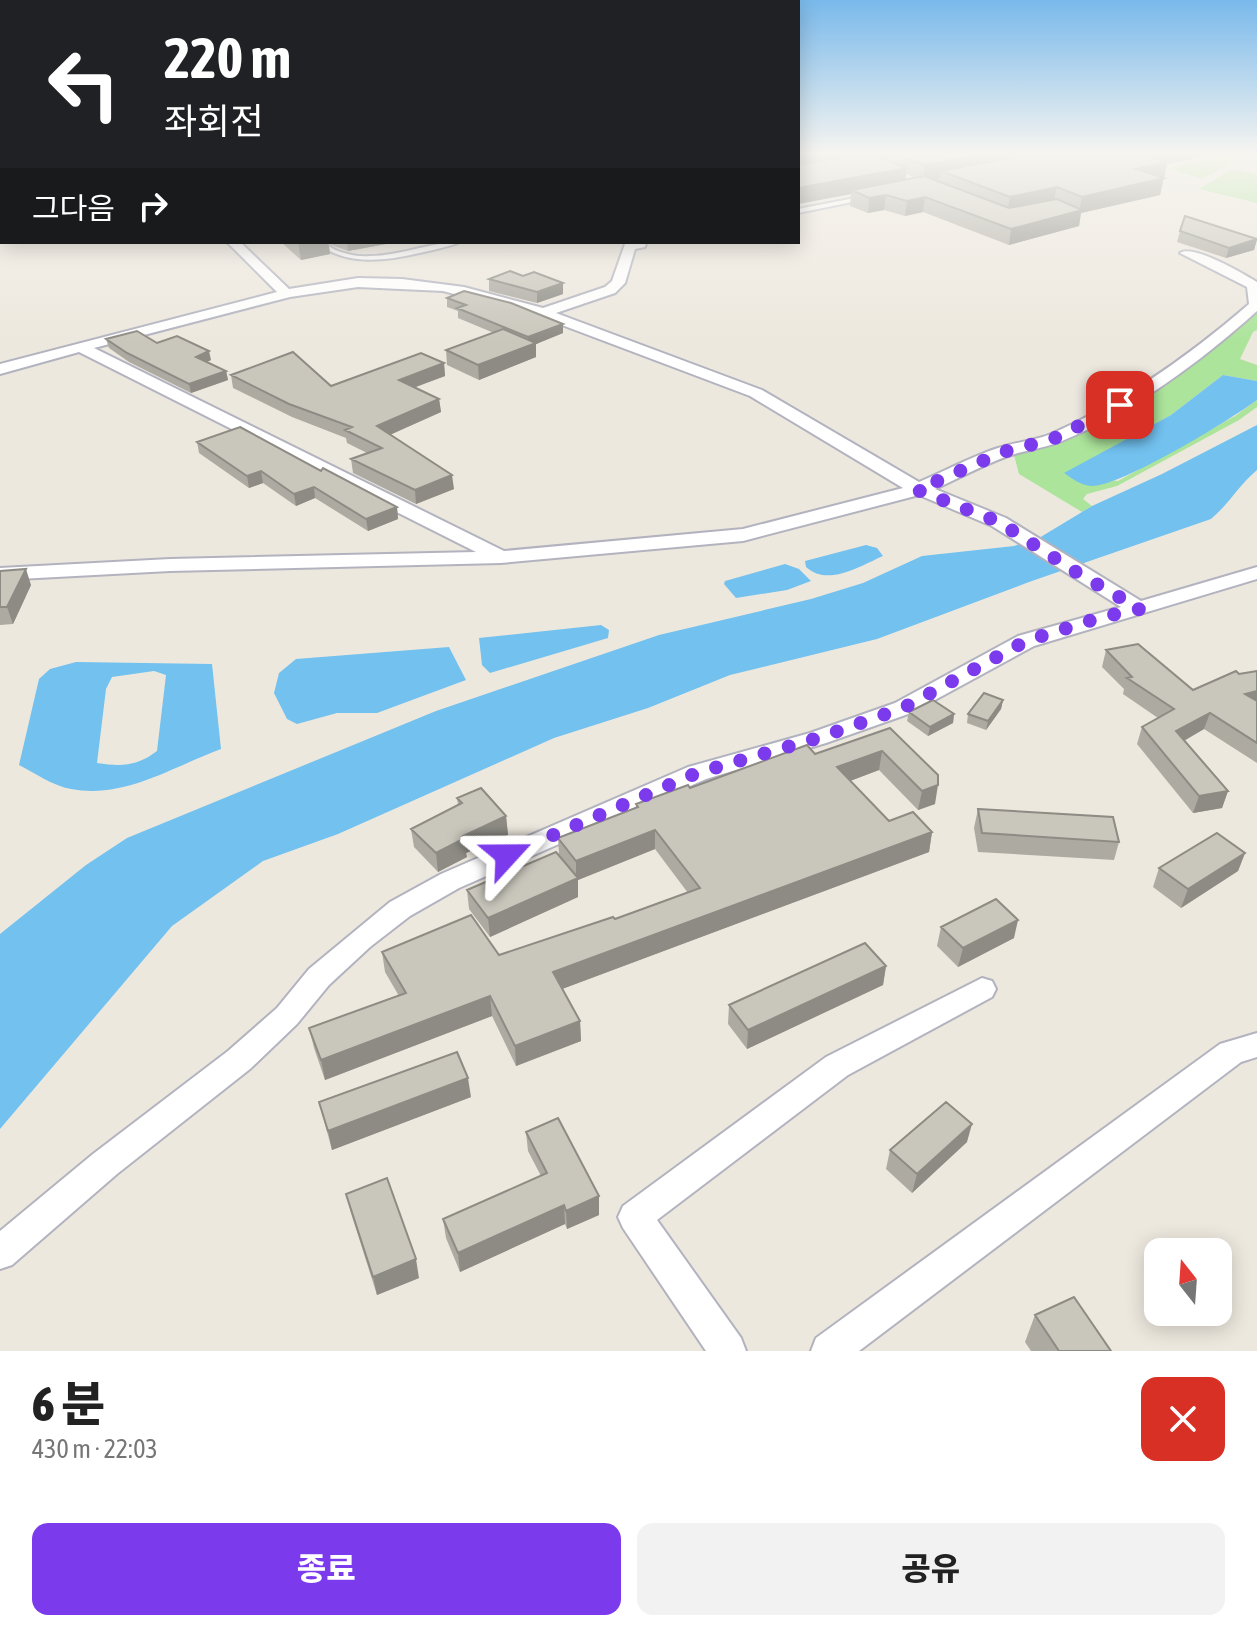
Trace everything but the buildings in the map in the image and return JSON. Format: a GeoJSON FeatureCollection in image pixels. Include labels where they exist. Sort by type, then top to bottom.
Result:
{"type":"FeatureCollection","features":[{"type":"Feature","properties":{"kind":"street"},"geometry":{"type":"LineString","coordinates":[[235,244],[286,293]]}},
{"type":"Feature","properties":{"kind":"street"},"geometry":{"type":"LineString","coordinates":[[543,313],[610,290],[618,283],[629,247],[641,244]]}},
{"type":"Feature","properties":{"kind":"street"},"geometry":{"type":"LineString","coordinates":[[0,574],[170,565],[501,557],[743,535],[802,522],[917,490],[1003,452],[1053,439],[1147,389],[1216,340],[1256,305],[1253,285],[1232,272],[1186,253]]}},
{"type":"Feature","properties":{"kind":"street"},"geometry":{"type":"LineString","coordinates":[[0,369],[286,293],[380,282],[485,294],[756,393],[917,490],[961,505],[1026,537],[1079,574],[1140,609]]}},
{"type":"Feature","properties":{"kind":"street"},"geometry":{"type":"LineString","coordinates":[[80,347],[501,557]]}},
{"type":"Feature","properties":{"kind":"street"},"geometry":{"type":"LineString","coordinates":[[0,1253],[105,1164],[239,1060],[287,1016],[319,977],[360,940],[400,909],[450,881],[697,773],[818,738],[903,708],[1026,641],[1257,573]]}},
{"type":"Feature","properties":{"kind":"street"},"geometry":{"type":"LineString","coordinates":[[728,1351],[635,1217],[837,1066],[982,989]]}},
{"type":"Feature","properties":{"kind":"street"},"geometry":{"type":"LineString","coordinates":[[829,1351],[1231,1053],[1257,1045]]}},
{"type":"Feature","properties":{"kind":"lane"},"geometry":{"type":"LineString","coordinates":[[320,244],[333,255],[355,260],[446,244]]}},
{"type":"Feature","properties":{"kind":"green space"},"geometry":{"type":"Polygon","coordinates":[[[1257,311],[1257,330],[1253,332],[1240,359],[1257,365],[1257,381],[1223,375],[1171,415],[1064,474],[1118,481],[1235,416],[1257,400],[1257,407],[1239,420],[1117,486],[1087,494],[1083,499],[1092,506],[1082,512],[1019,474],[1014,455],[1091,430],[1180,375],[1257,311]]]}},
{"type":"Feature","properties":{"kind":"water"},"geometry":{"type":"Polygon","coordinates":[[[1223,375],[1257,381],[1257,400],[1176,450],[1107,483],[1092,486],[1064,473],[1171,415],[1223,375]]]}},
{"type":"Feature","properties":{"kind":"water"},"geometry":{"type":"Polygon","coordinates":[[[1257,425],[1257,470],[1211,519],[877,639],[730,675],[648,708],[554,738],[338,834],[263,861],[172,926],[0,1129],[0,934],[86,865],[127,838],[436,711],[659,635],[811,599],[863,583],[922,556],[1014,546],[1039,538],[1092,506],[1257,425]]]}},
{"type":"Feature","properties":{"kind":"water"},"geometry":{"type":"Polygon","coordinates":[[[866,545],[877,548],[883,556],[834,575],[815,573],[806,567],[805,561],[866,545]]]}},
{"type":"Feature","properties":{"kind":"water"},"geometry":{"type":"Polygon","coordinates":[[[785,564],[799,569],[811,581],[787,590],[736,598],[724,584],[725,581],[785,564]]]}},
{"type":"Feature","properties":{"kind":"water"},"geometry":{"type":"Polygon","coordinates":[[[601,625],[609,630],[608,638],[490,673],[482,665],[479,638],[601,625]]]}},
{"type":"Feature","properties":{"kind":"water"},"geometry":{"type":"Polygon","coordinates":[[[449,647],[466,680],[377,713],[337,713],[297,724],[287,719],[274,693],[279,673],[296,659],[449,647]]]}},
{"type":"Feature","properties":{"kind":"water"},"geometry":{"type":"Polygon","coordinates":[[[76,662],[212,664],[221,749],[148,780],[110,790],[71,789],[51,782],[19,765],[39,679],[50,669],[76,662]],[[154,671],[112,677],[106,689],[97,763],[129,764],[157,751],[166,675],[154,671]]]}},
{"type":"Feature","properties":{"kind":"route"},"geometry":{"type":"LineString","coordinates":[[507,855],[697,773],[818,738],[903,708],[1026,641],[1102,617],[1140,609],[999,522],[917,490],[1003,452],[1053,439],[1120,405]]}}]}
